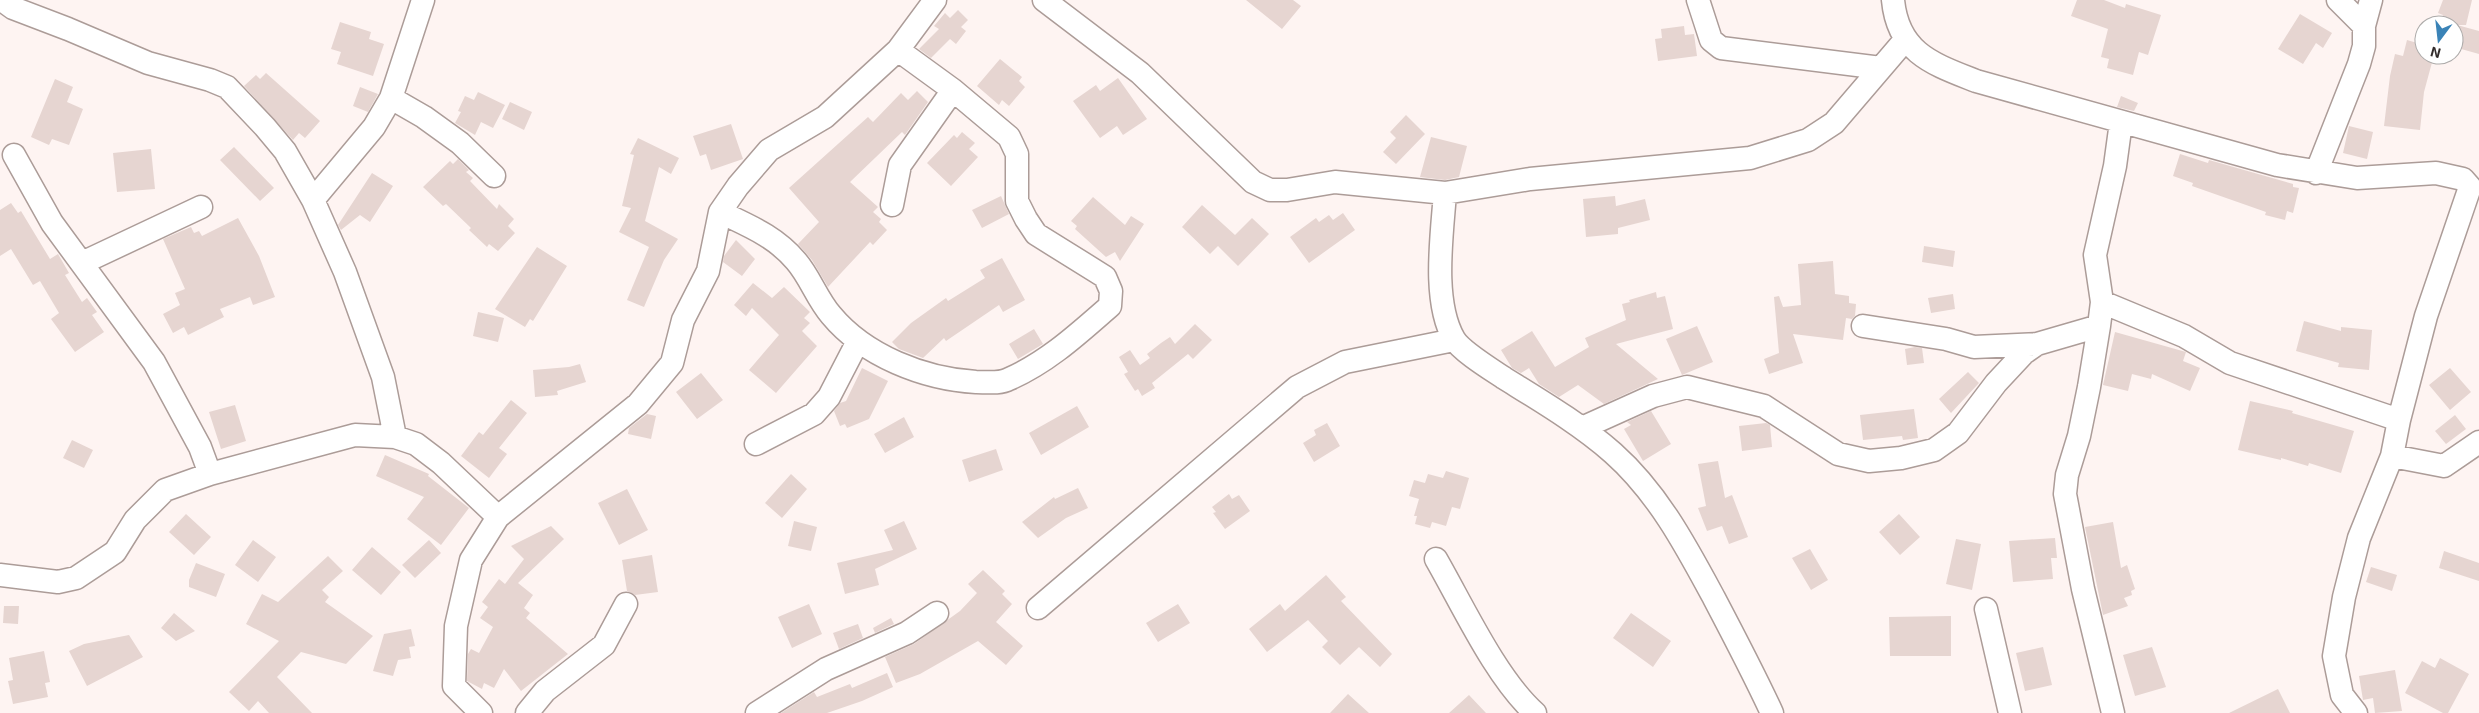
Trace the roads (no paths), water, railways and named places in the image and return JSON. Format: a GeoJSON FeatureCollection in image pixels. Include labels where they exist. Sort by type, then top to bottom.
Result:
{"type":"FeatureCollection","features":[{"type":"Feature","properties":{"kind":"street"},"geometry":{"type":"LineString","coordinates":[[2,0],[13,8],[148,63],[210,80],[226,87],[285,151],[313,200],[356,300],[383,377],[395,436]]}},
{"type":"Feature","properties":{"kind":"street"},"geometry":{"type":"LineString","coordinates":[[313,200],[374,127],[392,98],[423,0]]}},
{"type":"Feature","properties":{"kind":"street"},"geometry":{"type":"LineString","coordinates":[[481,713],[454,686],[456,626],[471,560],[498,517],[638,404],[672,363],[683,320],[708,271],[720,212],[738,186],[769,150],[825,117],[898,50],[935,0]]}},
{"type":"Feature","properties":{"kind":"street"},"geometry":{"type":"LineString","coordinates":[[1044,0],[1140,73],[1253,182],[1270,190],[1287,190],[1335,182],[1445,193],[1530,179],[1750,158],[1781,150],[1808,140],[1834,123],[1905,40]]}},
{"type":"Feature","properties":{"kind":"street"},"geometry":{"type":"LineString","coordinates":[[1698,0],[1712,40],[1721,48],[1881,68]]}},
{"type":"Feature","properties":{"kind":"street"},"geometry":{"type":"LineString","coordinates":[[1893,0],[1894,9],[1905,40],[1916,52],[1934,64],[1976,80],[2277,166],[2357,178],[2436,173],[2463,179],[2470,187],[2471,216],[2426,316],[2399,420],[2392,456],[2359,538],[2344,597],[2334,656],[2342,695],[2356,713]]}},
{"type":"Feature","properties":{"kind":"street"},"geometry":{"type":"LineString","coordinates":[[2338,0],[2364,26]]}},
{"type":"Feature","properties":{"kind":"street"},"geometry":{"type":"LineString","coordinates":[[2316,173],[2359,64],[2364,46],[2364,26],[2371,0]]}},
{"type":"Feature","properties":{"kind":"street"},"geometry":{"type":"LineString","coordinates":[[720,212],[775,240],[797,262],[831,316],[858,341],[907,368],[950,380],[1008,380],[1064,346],[1110,306],[1111,291],[1105,277],[1036,234],[1017,201],[1017,154],[1009,137],[953,90],[898,50]]}},
{"type":"Feature","properties":{"kind":"street"},"geometry":{"type":"LineString","coordinates":[[892,205],[900,165],[953,90]]}},
{"type":"Feature","properties":{"kind":"street"},"geometry":{"type":"LineString","coordinates":[[392,98],[424,117],[460,143],[494,176]]}},
{"type":"Feature","properties":{"kind":"street"},"geometry":{"type":"LineString","coordinates":[[2113,713],[2083,589],[2065,494],[2067,475],[2079,436],[2089,387],[2099,326],[2102,302],[2095,255],[2115,166],[2121,122]]}},
{"type":"Feature","properties":{"kind":"street"},"geometry":{"type":"LineString","coordinates":[[14,155],[52,223],[154,362],[200,447],[210,474]]}},
{"type":"Feature","properties":{"kind":"street"},"geometry":{"type":"LineString","coordinates":[[1445,193],[1440,273],[1444,310],[1454,340],[1479,361],[1582,428],[1614,454],[1655,497],[1686,545],[1750,666],[1772,713]]}},
{"type":"Feature","properties":{"kind":"street"},"geometry":{"type":"LineString","coordinates":[[82,263],[201,206]]}},
{"type":"Feature","properties":{"kind":"street"},"geometry":{"type":"LineString","coordinates":[[2102,302],[2184,336],[2230,364],[2399,420]]}},
{"type":"Feature","properties":{"kind":"street"},"geometry":{"type":"LineString","coordinates":[[1863,326],[1946,339],[1974,347],[2037,344],[2099,326]]}},
{"type":"Feature","properties":{"kind":"street"},"geometry":{"type":"LineString","coordinates":[[1038,608],[1297,388],[1345,362],[1454,340]]}},
{"type":"Feature","properties":{"kind":"street"},"geometry":{"type":"LineString","coordinates":[[756,444],[814,414],[829,397],[858,341]]}},
{"type":"Feature","properties":{"kind":"street"},"geometry":{"type":"LineString","coordinates":[[1582,428],[1654,396],[1687,387],[1764,406],[1838,454],[1869,461],[1901,458],[1934,450],[1958,432],[1996,383],[2024,353],[2037,344]]}},
{"type":"Feature","properties":{"kind":"street"},"geometry":{"type":"LineString","coordinates":[[0,575],[58,582],[76,578],[115,552],[135,520],[165,490],[210,474],[355,435],[395,436],[416,444],[441,463],[498,517]]}},
{"type":"Feature","properties":{"kind":"street"},"geometry":{"type":"LineString","coordinates":[[2392,456],[2444,466],[2479,442]]}},
{"type":"Feature","properties":{"kind":"street"},"geometry":{"type":"LineString","coordinates":[[1436,559],[1497,666],[1522,701],[1536,713]]}},
{"type":"Feature","properties":{"kind":"street"},"geometry":{"type":"LineString","coordinates":[[527,713],[545,691],[604,644],[626,604]]}},
{"type":"Feature","properties":{"kind":"street"},"geometry":{"type":"LineString","coordinates":[[1986,609],[2010,713]]}},
{"type":"Feature","properties":{"kind":"street"},"geometry":{"type":"LineString","coordinates":[[757,713],[826,668],[907,633],[937,613]]}}]}
